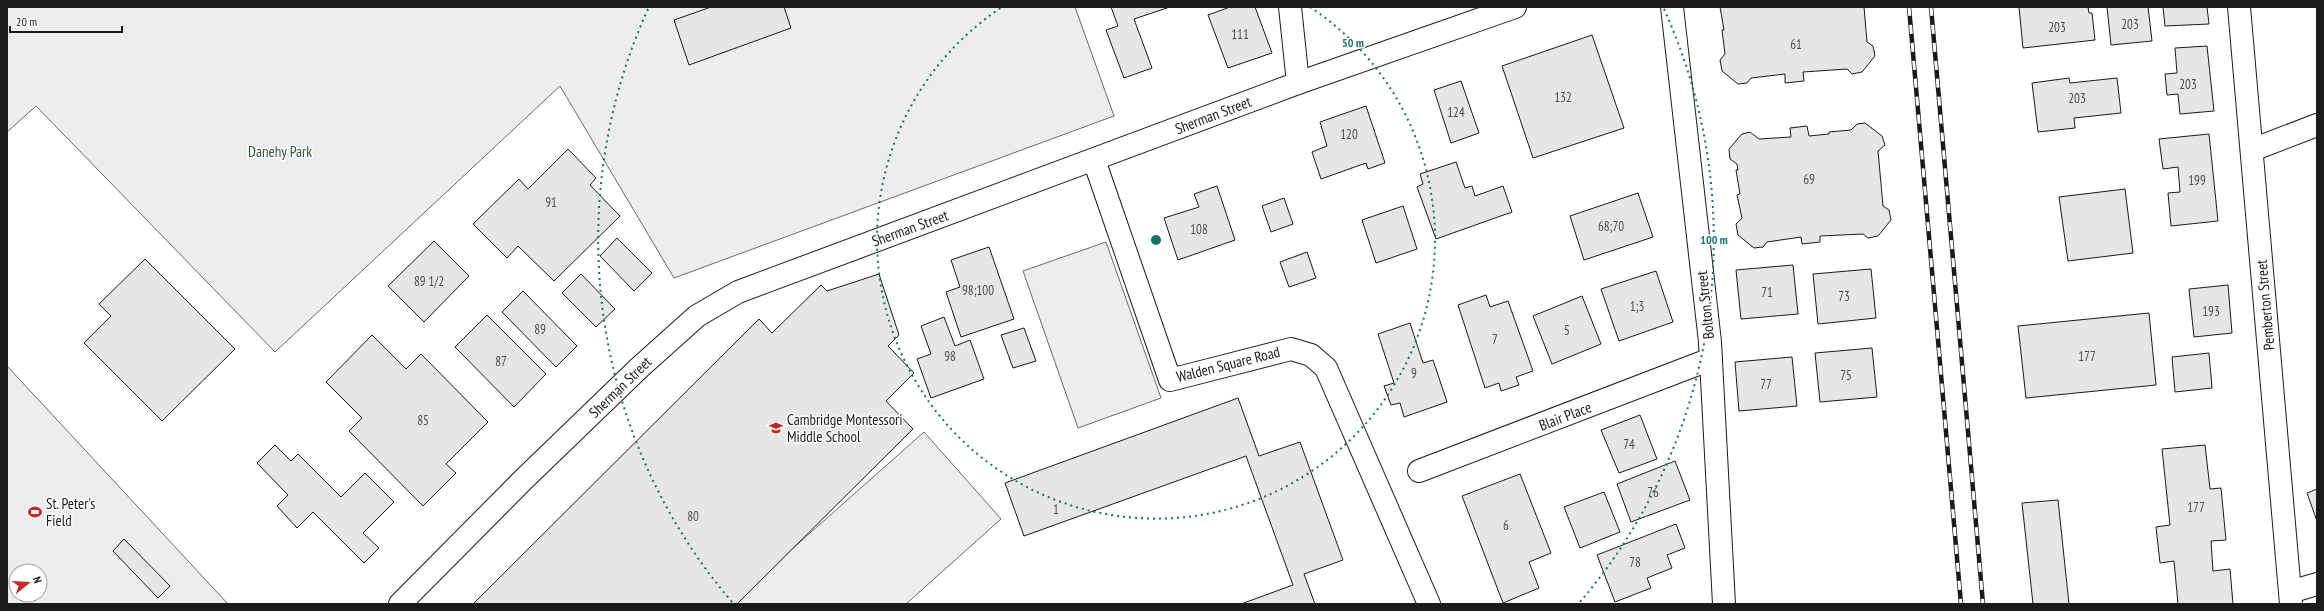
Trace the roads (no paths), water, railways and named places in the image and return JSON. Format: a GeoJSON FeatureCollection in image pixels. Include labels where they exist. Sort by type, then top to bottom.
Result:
{"type":"FeatureCollection","features":[{"type":"Feature","properties":{"kind":"street"},"geometry":{"type":"LineString","coordinates":[[1290,7],[1298,83]]}},
{"type":"Feature","properties":{"kind":"street","name":"Sherman Street"},"geometry":{"type":"LineString","coordinates":[[400,604],[536,468],[639,368],[697,316],[738,292],[1298,83],[1515,7]]}},
{"type":"Feature","properties":{"kind":"street","name":"Bolton Street"},"geometry":{"type":"LineString","coordinates":[[1672,7],[1711,360],[1724,604]]}},
{"type":"Feature","properties":{"kind":"street","name":"Pemberton Street"},"geometry":{"type":"LineString","coordinates":[[2239,7],[2291,598]]}},
{"type":"Feature","properties":{"kind":"street"},"geometry":{"type":"LineString","coordinates":[[2252,150],[2317,125]]}},
{"type":"Feature","properties":{"kind":"street","name":"Walden Square Road"},"geometry":{"type":"LineString","coordinates":[[1094,160],[1170,380],[1291,349],[1311,355],[1326,368],[1429,604]]}},
{"type":"Feature","properties":{"kind":"street","name":"Blair Place"},"geometry":{"type":"LineString","coordinates":[[1419,471],[1711,360]]}},
{"type":"Feature","properties":{"kind":"street"},"geometry":{"type":"LineString","coordinates":[[2291,598],[2317,584]]}},
{"type":"Feature","properties":{"kind":"railway"},"geometry":{"type":"LineString","coordinates":[[1909,7],[1961,604]]}},
{"type":"Feature","properties":{"kind":"railway"},"geometry":{"type":"LineString","coordinates":[[1931,7],[1983,604]]}},
{"type":"Feature","properties":{"kind":"place","name":"Cambridge Montessori Middle School"},"geometry":{"type":"Point","coordinates":[776,428]}},
{"type":"Feature","properties":{"kind":"place","name":"St. Peter's Field"},"geometry":{"type":"Point","coordinates":[35,512]}},
{"type":"Feature","properties":{"kind":"park label","name":"Danehy Park"},"geometry":{"type":"Point","coordinates":[280,151]}}]}
